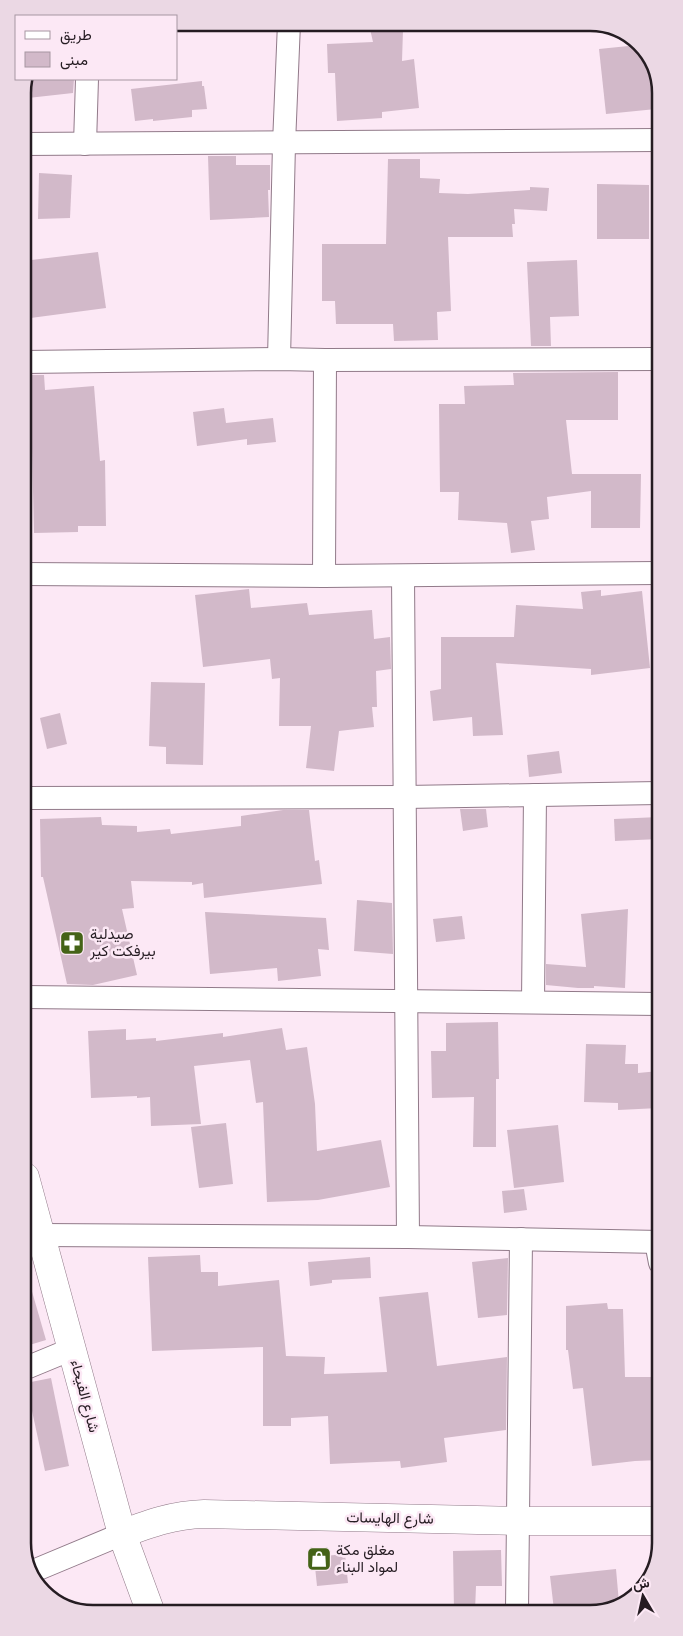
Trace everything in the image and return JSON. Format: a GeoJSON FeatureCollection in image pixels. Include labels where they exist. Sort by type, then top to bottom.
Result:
{"type":"FeatureCollection","features":[{"type":"Feature","properties":{"kind":"street"},"geometry":{"type":"LineString","coordinates":[[279,359],[289,31]]}},
{"type":"Feature","properties":{"kind":"street"},"geometry":{"type":"LineString","coordinates":[[85,144],[86,80]]}},
{"type":"Feature","properties":{"kind":"street"},"geometry":{"type":"LineString","coordinates":[[31,144],[284,144],[652,140]]}},
{"type":"Feature","properties":{"kind":"street"},"geometry":{"type":"LineString","coordinates":[[31,362],[279,359],[652,359]]}},
{"type":"Feature","properties":{"kind":"street"},"geometry":{"type":"LineString","coordinates":[[324,576],[325,360]]}},
{"type":"Feature","properties":{"kind":"street"},"geometry":{"type":"LineString","coordinates":[[31,574],[403,576],[652,573]]}},
{"type":"Feature","properties":{"kind":"street"},"geometry":{"type":"LineString","coordinates":[[403,576],[408,1237]]}},
{"type":"Feature","properties":{"kind":"street"},"geometry":{"type":"LineString","coordinates":[[31,798],[405,797],[652,793]]}},
{"type":"Feature","properties":{"kind":"street"},"geometry":{"type":"LineString","coordinates":[[533,1002],[535,795]]}},
{"type":"Feature","properties":{"kind":"street"},"geometry":{"type":"LineString","coordinates":[[31,997],[652,1004]]}},
{"type":"Feature","properties":{"kind":"street","name":"شارع الفيحاء"},"geometry":{"type":"LineString","coordinates":[[31,1200],[122,1534],[147,1605]]}},
{"type":"Feature","properties":{"kind":"street"},"geometry":{"type":"LineString","coordinates":[[40,1235],[408,1237],[522,1240],[652,1249]]}},
{"type":"Feature","properties":{"kind":"street"},"geometry":{"type":"LineString","coordinates":[[517,1605],[522,1240]]}},
{"type":"Feature","properties":{"kind":"street"},"geometry":{"type":"LineString","coordinates":[[31,1366],[72,1349]]}},
{"type":"Feature","properties":{"kind":"street","name":"شارع الهايسات"},"geometry":{"type":"LineString","coordinates":[[122,1534],[166,1518],[204,1514],[519,1521],[652,1521]]}},
{"type":"Feature","properties":{"kind":"street"},"geometry":{"type":"LineString","coordinates":[[38,1569],[122,1534]]}},
{"type":"Feature","properties":{"kind":"building"},"geometry":{"type":"Polygon","coordinates":[[[370,31],[403,31],[402,61],[414,59],[419,108],[382,112],[382,118],[337,121],[335,73],[328,73],[327,44],[373,42],[370,31]]]}},
{"type":"Feature","properties":{"kind":"building"},"geometry":{"type":"Polygon","coordinates":[[[630,46],[634,49],[648,73],[652,93],[652,109],[606,114],[599,49],[630,46]]]}},
{"type":"Feature","properties":{"kind":"building"},"geometry":{"type":"Polygon","coordinates":[[[32,80],[74,80],[73,93],[31,98],[32,80]]]}},
{"type":"Feature","properties":{"kind":"building"},"geometry":{"type":"Polygon","coordinates":[[[202,81],[207,109],[192,110],[192,117],[135,121],[131,89],[202,81]]]}},
{"type":"Feature","properties":{"kind":"building"},"geometry":{"type":"Polygon","coordinates":[[[208,156],[236,156],[236,165],[270,165],[270,190],[268,190],[269,217],[210,220],[208,156]]]}},
{"type":"Feature","properties":{"kind":"building"},"geometry":{"type":"Polygon","coordinates":[[[388,159],[420,159],[420,178],[440,179],[439,193],[468,194],[530,190],[530,187],[549,188],[547,211],[514,209],[515,224],[512,224],[513,237],[448,237],[451,311],[437,312],[438,340],[394,341],[393,324],[336,324],[335,301],[322,301],[322,244],[386,244],[388,159]]]}},
{"type":"Feature","properties":{"kind":"building"},"geometry":{"type":"Polygon","coordinates":[[[39,173],[72,175],[70,218],[38,219],[39,173]]]}},
{"type":"Feature","properties":{"kind":"building"},"geometry":{"type":"Polygon","coordinates":[[[597,184],[649,185],[649,239],[597,239],[597,184]]]}},
{"type":"Feature","properties":{"kind":"building"},"geometry":{"type":"Polygon","coordinates":[[[98,252],[106,308],[31,318],[31,260],[98,252]]]}},
{"type":"Feature","properties":{"kind":"building"},"geometry":{"type":"Polygon","coordinates":[[[577,260],[579,316],[550,317],[551,346],[531,346],[527,262],[577,260]]]}},
{"type":"Feature","properties":{"kind":"building"},"geometry":{"type":"Polygon","coordinates":[[[618,372],[618,420],[566,420],[572,474],[641,474],[640,528],[591,528],[591,491],[547,497],[549,519],[531,521],[535,550],[511,553],[507,523],[458,520],[459,492],[440,492],[439,404],[465,404],[464,386],[514,385],[513,373],[618,372]]]}},
{"type":"Feature","properties":{"kind":"building"},"geometry":{"type":"Polygon","coordinates":[[[31,375],[44,375],[45,390],[94,386],[100,461],[105,460],[106,526],[78,526],[78,532],[34,533],[31,375]]]}},
{"type":"Feature","properties":{"kind":"building"},"geometry":{"type":"Polygon","coordinates":[[[224,408],[226,423],[273,418],[276,442],[247,445],[247,439],[197,446],[193,412],[224,408]]]}},
{"type":"Feature","properties":{"kind":"building"},"geometry":{"type":"Polygon","coordinates":[[[249,589],[251,608],[307,603],[309,615],[372,610],[374,639],[390,637],[391,669],[376,671],[377,707],[372,707],[374,727],[339,731],[334,771],[306,768],[311,726],[279,726],[280,678],[272,679],[270,659],[203,667],[195,595],[249,589]]]}},
{"type":"Feature","properties":{"kind":"building"},"geometry":{"type":"Polygon","coordinates":[[[601,590],[601,596],[642,591],[650,668],[591,675],[591,669],[496,663],[503,735],[473,736],[472,717],[433,721],[430,691],[441,689],[441,637],[514,637],[516,605],[583,609],[581,592],[601,590]]]}},
{"type":"Feature","properties":{"kind":"building"},"geometry":{"type":"Polygon","coordinates":[[[151,682],[205,683],[203,765],[166,764],[166,747],[149,746],[151,682]]]}},
{"type":"Feature","properties":{"kind":"building"},"geometry":{"type":"Polygon","coordinates":[[[60,713],[67,744],[47,749],[40,718],[60,713]]]}},
{"type":"Feature","properties":{"kind":"building"},"geometry":{"type":"Polygon","coordinates":[[[559,751],[562,773],[529,777],[527,755],[559,751]]]}},
{"type":"Feature","properties":{"kind":"building"},"geometry":{"type":"Polygon","coordinates":[[[460,809],[486,809],[488,827],[463,831],[460,809]]]}},
{"type":"Feature","properties":{"kind":"building"},"geometry":{"type":"Polygon","coordinates":[[[283,810],[309,810],[315,861],[319,860],[322,884],[204,898],[203,883],[192,885],[192,882],[131,881],[134,908],[122,909],[137,975],[93,985],[67,984],[43,877],[41,877],[40,819],[101,817],[102,825],[137,826],[137,832],[170,829],[171,834],[241,826],[241,816],[283,810]]]}},
{"type":"Feature","properties":{"kind":"building"},"geometry":{"type":"Polygon","coordinates":[[[652,817],[652,839],[615,841],[614,819],[652,817]]]}},
{"type":"Feature","properties":{"kind":"building"},"geometry":{"type":"Polygon","coordinates":[[[357,900],[392,903],[393,954],[354,951],[357,900]]]}},
{"type":"Feature","properties":{"kind":"building"},"geometry":{"type":"Polygon","coordinates":[[[628,909],[625,988],[594,986],[594,988],[578,988],[546,985],[546,964],[586,967],[581,914],[628,909]]]}},
{"type":"Feature","properties":{"kind":"building"},"geometry":{"type":"Polygon","coordinates":[[[205,912],[326,918],[329,950],[318,949],[321,976],[278,981],[277,968],[210,974],[205,912]]]}},
{"type":"Feature","properties":{"kind":"building"},"geometry":{"type":"Polygon","coordinates":[[[462,916],[465,939],[436,942],[433,919],[462,916]]]}},
{"type":"Feature","properties":{"kind":"building"},"geometry":{"type":"Polygon","coordinates":[[[498,1022],[499,1079],[496,1079],[496,1147],[473,1147],[474,1097],[432,1098],[431,1051],[446,1051],[446,1023],[498,1022]]]}},
{"type":"Feature","properties":{"kind":"building"},"geometry":{"type":"Polygon","coordinates":[[[282,1028],[286,1050],[307,1047],[315,1104],[317,1151],[381,1140],[390,1187],[318,1200],[267,1202],[263,1102],[256,1103],[250,1060],[194,1066],[201,1124],[151,1126],[150,1097],[91,1098],[88,1031],[126,1029],[126,1040],[156,1038],[156,1041],[223,1033],[223,1037],[282,1028]]]}},
{"type":"Feature","properties":{"kind":"building"},"geometry":{"type":"Polygon","coordinates":[[[586,1044],[626,1045],[625,1064],[638,1064],[638,1073],[652,1072],[652,1108],[618,1110],[618,1103],[584,1102],[586,1044]]]}},
{"type":"Feature","properties":{"kind":"building"},"geometry":{"type":"Polygon","coordinates":[[[226,1123],[233,1184],[199,1188],[191,1127],[226,1123]]]}},
{"type":"Feature","properties":{"kind":"building"},"geometry":{"type":"Polygon","coordinates":[[[558,1125],[564,1182],[514,1188],[507,1130],[558,1125]]]}},
{"type":"Feature","properties":{"kind":"building"},"geometry":{"type":"Polygon","coordinates":[[[524,1189],[527,1210],[504,1213],[502,1191],[524,1189]]]}},
{"type":"Feature","properties":{"kind":"building"},"geometry":{"type":"Polygon","coordinates":[[[200,1255],[201,1272],[218,1272],[218,1286],[279,1280],[286,1356],[325,1357],[324,1374],[387,1372],[379,1297],[428,1292],[437,1366],[507,1357],[506,1430],[444,1438],[447,1462],[401,1468],[400,1461],[330,1464],[328,1416],[291,1418],[291,1426],[263,1426],[263,1347],[152,1351],[148,1257],[200,1255]]]}},
{"type":"Feature","properties":{"kind":"building"},"geometry":{"type":"Polygon","coordinates":[[[370,1257],[371,1278],[332,1280],[332,1283],[310,1286],[308,1262],[370,1257]]]}},
{"type":"Feature","properties":{"kind":"building"},"geometry":{"type":"Polygon","coordinates":[[[508,1258],[507,1315],[478,1318],[472,1262],[508,1258]]]}},
{"type":"Feature","properties":{"kind":"building"},"geometry":{"type":"Polygon","coordinates":[[[31,1288],[46,1340],[31,1344],[31,1288]]]}},
{"type":"Feature","properties":{"kind":"building"},"geometry":{"type":"Polygon","coordinates":[[[607,1303],[608,1309],[623,1309],[625,1377],[652,1377],[652,1460],[592,1466],[583,1388],[573,1389],[568,1350],[566,1350],[566,1306],[607,1303]]]}},
{"type":"Feature","properties":{"kind":"building"},"geometry":{"type":"Polygon","coordinates":[[[51,1378],[69,1466],[45,1471],[31,1406],[31,1382],[51,1378]]]}},
{"type":"Feature","properties":{"kind":"building"},"geometry":{"type":"Polygon","coordinates":[[[501,1550],[502,1586],[476,1586],[475,1605],[454,1605],[453,1551],[501,1550]]]}},
{"type":"Feature","properties":{"kind":"building"},"geometry":{"type":"Polygon","coordinates":[[[345,1554],[348,1583],[317,1586],[314,1557],[345,1554]]]}},
{"type":"Feature","properties":{"kind":"building"},"geometry":{"type":"Polygon","coordinates":[[[616,1569],[618,1597],[590,1605],[553,1605],[550,1576],[616,1569]]]}},
{"type":"Feature","properties":{"kind":"place","name":"صيدلية بيرفكت كير"},"geometry":{"type":"Point","coordinates":[72,943]}},
{"type":"Feature","properties":{"kind":"place","name":"مغلق مكة لمواد البناء"},"geometry":{"type":"Point","coordinates":[319,1559]}}]}
